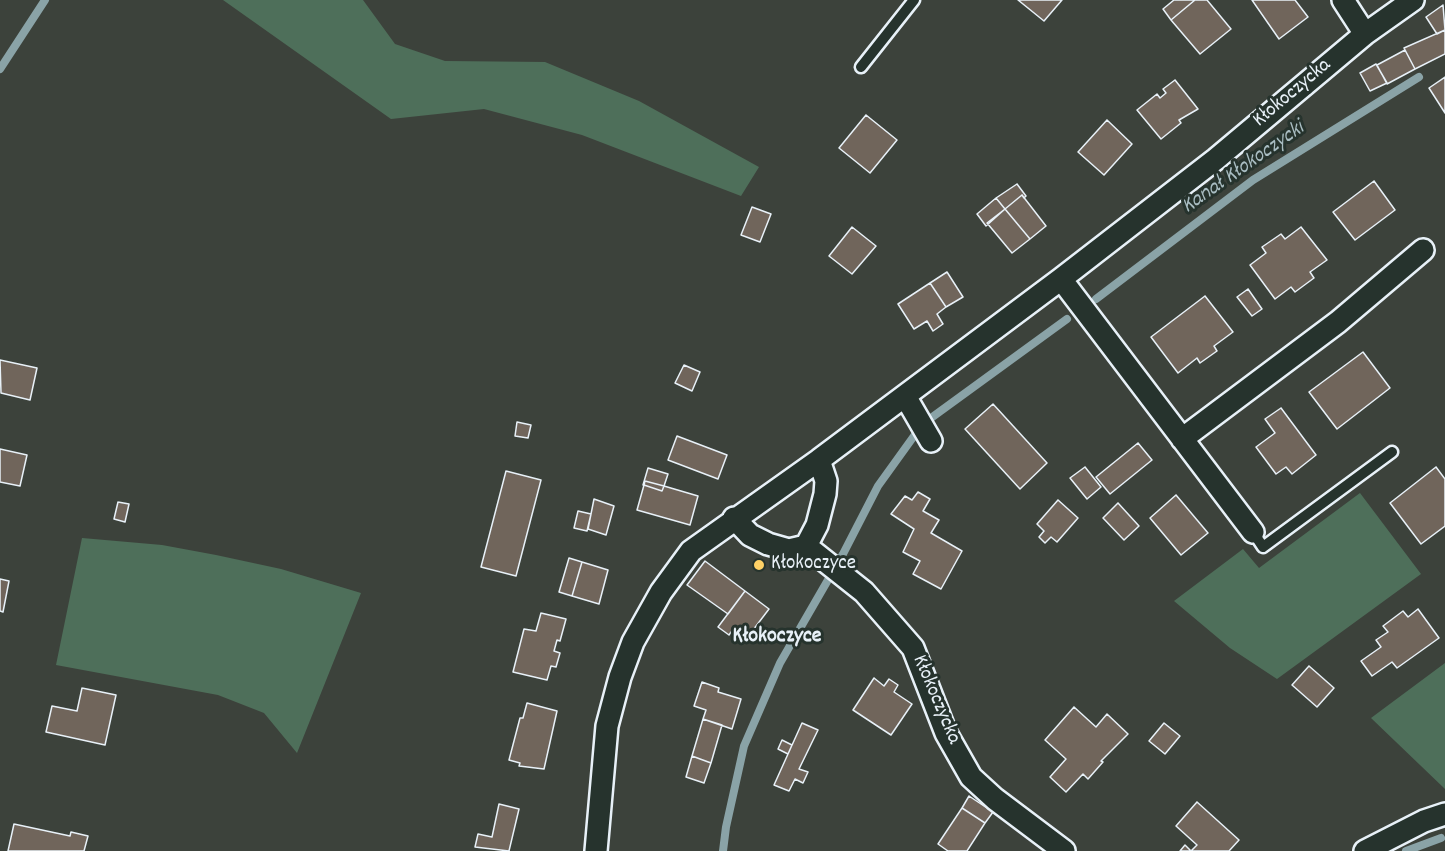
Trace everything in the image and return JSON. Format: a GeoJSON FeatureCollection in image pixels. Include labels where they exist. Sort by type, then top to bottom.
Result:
{"type":"FeatureCollection","features":[{"type":"Feature","properties":{"kind":"street"},"geometry":{"type":"LineString","coordinates":[[1343,0],[1365,34]]}},
{"type":"Feature","properties":{"kind":"street","name":"Kłokoczycka"},"geometry":{"type":"LineString","coordinates":[[596,851],[607,726],[633,642],[661,592],[691,551],[734,518],[819,460],[1061,279],[1216,159],[1365,34],[1413,0]]}},
{"type":"Feature","properties":{"kind":"street"},"geometry":{"type":"LineString","coordinates":[[1182,439],[1338,322],[1423,250]]}},
{"type":"Feature","properties":{"kind":"street"},"geometry":{"type":"LineString","coordinates":[[1061,279],[1253,532]]}},
{"type":"Feature","properties":{"kind":"street"},"geometry":{"type":"LineString","coordinates":[[905,396],[931,441]]}},
{"type":"Feature","properties":{"kind":"street"},"geometry":{"type":"LineString","coordinates":[[734,518],[750,535],[768,544],[789,550],[806,546],[816,525],[825,494],[826,481],[819,460]]}},
{"type":"Feature","properties":{"kind":"street","name":"Kłokoczycka"},"geometry":{"type":"LineString","coordinates":[[806,546],[880,609],[913,648],[946,733],[970,777],[995,800],[1064,851]]}},
{"type":"Feature","properties":{"kind":"street"},"geometry":{"type":"LineString","coordinates":[[1365,851],[1424,821],[1445,814]]}},
{"type":"Feature","properties":{"kind":"lane"},"geometry":{"type":"LineString","coordinates":[[861,67],[914,0]]}},
{"type":"Feature","properties":{"kind":"lane"},"geometry":{"type":"LineString","coordinates":[[1253,532],[1263,547],[1392,452]]}},
{"type":"Feature","properties":{"kind":"green space"},"geometry":{"type":"Polygon","coordinates":[[[223,0],[363,0],[395,44],[445,61],[545,62],[639,101],[759,167],[741,196],[582,135],[484,109],[391,119],[223,0]]]}},
{"type":"Feature","properties":{"kind":"green space"},"geometry":{"type":"Polygon","coordinates":[[[1360,493],[1421,574],[1277,679],[1230,648],[1174,601],[1243,549],[1259,568],[1360,493]]]}},
{"type":"Feature","properties":{"kind":"green space"},"geometry":{"type":"Polygon","coordinates":[[[82,538],[162,545],[216,555],[281,569],[361,593],[297,753],[264,713],[218,695],[56,665],[82,538]]]}},
{"type":"Feature","properties":{"kind":"green space"},"geometry":{"type":"Polygon","coordinates":[[[1445,663],[1445,789],[1371,718],[1445,663]]]}},
{"type":"Feature","properties":{"kind":"building"},"geometry":{"type":"Polygon","coordinates":[[[1018,0],[1062,0],[1044,21],[1018,0]]]}},
{"type":"Feature","properties":{"kind":"building"},"geometry":{"type":"Polygon","coordinates":[[[1174,0],[1195,0],[1171,20],[1163,9],[1174,0]]]}},
{"type":"Feature","properties":{"kind":"building"},"geometry":{"type":"Polygon","coordinates":[[[1195,0],[1207,0],[1231,29],[1200,54],[1171,20],[1195,0]]]}},
{"type":"Feature","properties":{"kind":"building"},"geometry":{"type":"Polygon","coordinates":[[[1252,0],[1295,0],[1308,17],[1279,39],[1252,0]]]}},
{"type":"Feature","properties":{"kind":"building"},"geometry":{"type":"Polygon","coordinates":[[[1443,5],[1445,30],[1437,34],[1426,17],[1443,5]]]}},
{"type":"Feature","properties":{"kind":"building"},"geometry":{"type":"Polygon","coordinates":[[[1445,30],[1445,54],[1415,69],[1404,48],[1445,30]]]}},
{"type":"Feature","properties":{"kind":"building"},"geometry":{"type":"Polygon","coordinates":[[[1405,50],[1415,69],[1387,84],[1377,65],[1405,50]]]}},
{"type":"Feature","properties":{"kind":"building"},"geometry":{"type":"Polygon","coordinates":[[[1376,64],[1387,83],[1370,91],[1360,73],[1376,64]]]}},
{"type":"Feature","properties":{"kind":"building"},"geometry":{"type":"Polygon","coordinates":[[[1445,77],[1445,113],[1429,88],[1445,77]]]}},
{"type":"Feature","properties":{"kind":"building"},"geometry":{"type":"Polygon","coordinates":[[[1175,80],[1198,109],[1179,120],[1181,123],[1161,139],[1137,110],[1157,94],[1160,98],[1166,93],[1163,89],[1175,80]]]}},
{"type":"Feature","properties":{"kind":"building"},"geometry":{"type":"Polygon","coordinates":[[[866,115],[897,140],[870,173],[839,148],[866,115]]]}},
{"type":"Feature","properties":{"kind":"building"},"geometry":{"type":"Polygon","coordinates":[[[1107,120],[1132,144],[1104,175],[1078,152],[1107,120]]]}},
{"type":"Feature","properties":{"kind":"building"},"geometry":{"type":"Polygon","coordinates":[[[1374,181],[1395,210],[1355,240],[1333,212],[1374,181]]]}},
{"type":"Feature","properties":{"kind":"building"},"geometry":{"type":"Polygon","coordinates":[[[1017,184],[1026,196],[1024,198],[1022,195],[1005,209],[996,198],[1017,184]]]}},
{"type":"Feature","properties":{"kind":"building"},"geometry":{"type":"Polygon","coordinates":[[[1022,195],[1046,226],[1030,239],[1005,209],[1022,195]]]}},
{"type":"Feature","properties":{"kind":"building"},"geometry":{"type":"Polygon","coordinates":[[[996,198],[1005,209],[986,226],[977,214],[996,198]]]}},
{"type":"Feature","properties":{"kind":"building"},"geometry":{"type":"Polygon","coordinates":[[[752,207],[771,214],[760,242],[741,235],[752,207]]]}},
{"type":"Feature","properties":{"kind":"building"},"geometry":{"type":"Polygon","coordinates":[[[1005,209],[1030,239],[1012,253],[987,223],[1005,209]]]}},
{"type":"Feature","properties":{"kind":"building"},"geometry":{"type":"Polygon","coordinates":[[[852,227],[876,246],[852,274],[829,256],[852,227]]]}},
{"type":"Feature","properties":{"kind":"building"},"geometry":{"type":"Polygon","coordinates":[[[1301,227],[1327,260],[1310,272],[1314,278],[1295,292],[1291,287],[1275,299],[1250,265],[1266,253],[1262,247],[1281,234],[1285,239],[1301,227]]]}},
{"type":"Feature","properties":{"kind":"building"},"geometry":{"type":"Polygon","coordinates":[[[947,272],[963,297],[946,307],[930,283],[947,272]]]}},
{"type":"Feature","properties":{"kind":"building"},"geometry":{"type":"Polygon","coordinates":[[[930,283],[946,307],[937,314],[943,324],[933,331],[927,321],[914,329],[898,304],[930,283]]]}},
{"type":"Feature","properties":{"kind":"building"},"geometry":{"type":"Polygon","coordinates":[[[1248,289],[1262,309],[1252,316],[1237,297],[1248,289]]]}},
{"type":"Feature","properties":{"kind":"building"},"geometry":{"type":"Polygon","coordinates":[[[1205,296],[1233,332],[1214,346],[1217,351],[1200,363],[1197,358],[1178,373],[1151,337],[1205,296]]]}},
{"type":"Feature","properties":{"kind":"building"},"geometry":{"type":"Polygon","coordinates":[[[1363,352],[1390,388],[1337,429],[1309,392],[1363,352]]]}},
{"type":"Feature","properties":{"kind":"building"},"geometry":{"type":"Polygon","coordinates":[[[0,360],[37,368],[30,400],[1,393],[0,360]]]}},
{"type":"Feature","properties":{"kind":"building"},"geometry":{"type":"Polygon","coordinates":[[[684,365],[700,372],[692,391],[675,383],[684,365]]]}},
{"type":"Feature","properties":{"kind":"building"},"geometry":{"type":"Polygon","coordinates":[[[993,404],[1047,463],[1020,489],[965,429],[993,404]]]}},
{"type":"Feature","properties":{"kind":"building"},"geometry":{"type":"Polygon","coordinates":[[[1281,408],[1316,455],[1292,474],[1286,467],[1276,474],[1256,447],[1275,433],[1265,419],[1281,408]]]}},
{"type":"Feature","properties":{"kind":"building"},"geometry":{"type":"Polygon","coordinates":[[[517,422],[531,425],[528,438],[515,436],[517,422]]]}},
{"type":"Feature","properties":{"kind":"building"},"geometry":{"type":"Polygon","coordinates":[[[677,436],[727,455],[718,479],[668,460],[677,436]]]}},
{"type":"Feature","properties":{"kind":"building"},"geometry":{"type":"Polygon","coordinates":[[[1138,443],[1152,460],[1110,494],[1096,477],[1138,443]]]}},
{"type":"Feature","properties":{"kind":"building"},"geometry":{"type":"Polygon","coordinates":[[[0,449],[27,455],[20,486],[0,482],[0,449]]]}},
{"type":"Feature","properties":{"kind":"building"},"geometry":{"type":"Polygon","coordinates":[[[1085,467],[1101,487],[1087,499],[1070,478],[1085,467]]]}},
{"type":"Feature","properties":{"kind":"building"},"geometry":{"type":"Polygon","coordinates":[[[1436,467],[1445,479],[1445,526],[1421,544],[1390,503],[1436,467]]]}},
{"type":"Feature","properties":{"kind":"building"},"geometry":{"type":"Polygon","coordinates":[[[648,468],[668,474],[664,486],[645,481],[643,485],[648,468]]]}},
{"type":"Feature","properties":{"kind":"building"},"geometry":{"type":"Polygon","coordinates":[[[506,471],[541,480],[516,576],[481,567],[506,471]]]}},
{"type":"Feature","properties":{"kind":"building"},"geometry":{"type":"Polygon","coordinates":[[[645,481],[664,486],[662,491],[644,485],[645,481]]]}},
{"type":"Feature","properties":{"kind":"building"},"geometry":{"type":"Polygon","coordinates":[[[644,485],[662,491],[664,486],[698,496],[690,525],[637,510],[644,485]]]}},
{"type":"Feature","properties":{"kind":"building"},"geometry":{"type":"Polygon","coordinates":[[[918,492],[930,499],[923,511],[939,520],[931,533],[962,551],[941,589],[913,574],[920,561],[903,552],[914,529],[891,514],[905,496],[912,500],[918,492]]]}},
{"type":"Feature","properties":{"kind":"building"},"geometry":{"type":"Polygon","coordinates":[[[1176,495],[1208,533],[1181,555],[1150,518],[1176,495]]]}},
{"type":"Feature","properties":{"kind":"building"},"geometry":{"type":"Polygon","coordinates":[[[594,499],[614,506],[606,535],[588,529],[594,499]]]}},
{"type":"Feature","properties":{"kind":"building"},"geometry":{"type":"Polygon","coordinates":[[[1058,500],[1078,518],[1057,542],[1051,537],[1045,543],[1039,537],[1044,531],[1037,524],[1058,500]]]}},
{"type":"Feature","properties":{"kind":"building"},"geometry":{"type":"Polygon","coordinates":[[[118,502],[129,504],[125,522],[114,519],[118,502]]]}},
{"type":"Feature","properties":{"kind":"building"},"geometry":{"type":"Polygon","coordinates":[[[1118,503],[1139,526],[1124,540],[1103,518],[1118,503]]]}},
{"type":"Feature","properties":{"kind":"building"},"geometry":{"type":"Polygon","coordinates":[[[578,511],[591,514],[587,531],[574,528],[578,511]]]}},
{"type":"Feature","properties":{"kind":"building"},"geometry":{"type":"Polygon","coordinates":[[[569,558],[582,562],[572,596],[559,592],[569,558]]]}},
{"type":"Feature","properties":{"kind":"building"},"geometry":{"type":"Polygon","coordinates":[[[705,561],[745,591],[728,614],[687,585],[705,561]]]}},
{"type":"Feature","properties":{"kind":"building"},"geometry":{"type":"Polygon","coordinates":[[[582,562],[608,570],[599,604],[572,596],[582,562]]]}},
{"type":"Feature","properties":{"kind":"building"},"geometry":{"type":"Polygon","coordinates":[[[0,579],[9,581],[3,612],[0,611],[0,579]]]}},
{"type":"Feature","properties":{"kind":"building"},"geometry":{"type":"Polygon","coordinates":[[[745,591],[769,609],[747,638],[734,628],[729,635],[718,627],[745,591]]]}},
{"type":"Feature","properties":{"kind":"building"},"geometry":{"type":"Polygon","coordinates":[[[1418,609],[1439,638],[1397,668],[1392,662],[1372,676],[1361,661],[1381,647],[1376,640],[1388,632],[1383,626],[1403,611],[1408,617],[1418,609]]]}},
{"type":"Feature","properties":{"kind":"building"},"geometry":{"type":"Polygon","coordinates":[[[541,613],[566,619],[560,641],[557,640],[554,651],[560,653],[556,667],[551,666],[547,680],[513,672],[524,629],[536,631],[541,613]]]}},
{"type":"Feature","properties":{"kind":"building"},"geometry":{"type":"Polygon","coordinates":[[[1309,666],[1334,688],[1317,707],[1292,685],[1309,666]]]}},
{"type":"Feature","properties":{"kind":"building"},"geometry":{"type":"Polygon","coordinates":[[[874,678],[884,686],[889,679],[898,685],[894,692],[912,704],[891,735],[853,710],[874,678]]]}},
{"type":"Feature","properties":{"kind":"building"},"geometry":{"type":"Polygon","coordinates":[[[702,682],[719,688],[718,692],[741,699],[732,729],[703,719],[706,710],[694,706],[702,682]]]}},
{"type":"Feature","properties":{"kind":"building"},"geometry":{"type":"Polygon","coordinates":[[[82,688],[116,695],[105,745],[46,732],[52,706],[77,711],[82,688]]]}},
{"type":"Feature","properties":{"kind":"building"},"geometry":{"type":"Polygon","coordinates":[[[527,703],[557,711],[544,769],[519,766],[520,763],[509,760],[520,718],[523,718],[527,703]]]}},
{"type":"Feature","properties":{"kind":"building"},"geometry":{"type":"Polygon","coordinates":[[[1074,707],[1096,727],[1107,714],[1128,734],[1101,761],[1103,762],[1088,779],[1083,774],[1066,792],[1050,777],[1066,759],[1045,740],[1074,707]]]}},
{"type":"Feature","properties":{"kind":"building"},"geometry":{"type":"Polygon","coordinates":[[[703,719],[722,725],[711,763],[692,756],[703,719]]]}},
{"type":"Feature","properties":{"kind":"building"},"geometry":{"type":"Polygon","coordinates":[[[802,723],[818,730],[799,769],[808,772],[803,783],[795,779],[789,791],[774,785],[802,723]]]}},
{"type":"Feature","properties":{"kind":"building"},"geometry":{"type":"Polygon","coordinates":[[[1164,723],[1180,736],[1165,754],[1149,741],[1164,723]]]}},
{"type":"Feature","properties":{"kind":"building"},"geometry":{"type":"Polygon","coordinates":[[[782,740],[792,745],[788,754],[778,749],[782,740]]]}},
{"type":"Feature","properties":{"kind":"building"},"geometry":{"type":"Polygon","coordinates":[[[692,756],[711,763],[704,783],[686,777],[692,756]]]}},
{"type":"Feature","properties":{"kind":"building"},"geometry":{"type":"Polygon","coordinates":[[[969,796],[993,812],[985,823],[962,808],[969,796]]]}},
{"type":"Feature","properties":{"kind":"building"},"geometry":{"type":"Polygon","coordinates":[[[1197,802],[1239,840],[1229,851],[1191,851],[1197,845],[1176,826],[1197,802]]]}},
{"type":"Feature","properties":{"kind":"building"},"geometry":{"type":"Polygon","coordinates":[[[499,804],[519,809],[509,851],[475,847],[478,834],[492,837],[499,804]]]}},
{"type":"Feature","properties":{"kind":"building"},"geometry":{"type":"Polygon","coordinates":[[[962,808],[985,823],[967,851],[948,851],[938,844],[962,808]]]}},
{"type":"Feature","properties":{"kind":"building"},"geometry":{"type":"Polygon","coordinates":[[[14,824],[70,836],[71,832],[88,836],[84,851],[8,851],[14,824]]]}},
{"type":"Feature","properties":{"kind":"building"},"geometry":{"type":"Polygon","coordinates":[[[1185,845],[1191,851],[1180,851],[1185,845]]]}},
{"type":"Feature","properties":{"kind":"waterway"},"geometry":{"type":"LineString","coordinates":[[0,69],[45,0]]}},
{"type":"Feature","properties":{"kind":"waterway","name":"Kanał Kłokoczycki"},"geometry":{"type":"LineString","coordinates":[[1096,299],[1253,180],[1419,77]]}},
{"type":"Feature","properties":{"kind":"waterway","name":"Kanał Kłokoczycki"},"geometry":{"type":"LineString","coordinates":[[931,418],[1067,319]]}},
{"type":"Feature","properties":{"kind":"waterway","name":"Kanał Kłokoczycki"},"geometry":{"type":"LineString","coordinates":[[723,851],[744,746],[780,663],[843,554],[878,486],[914,436]]}},
{"type":"Feature","properties":{"kind":"waterway"},"geometry":{"type":"LineString","coordinates":[[1406,851],[1441,838]]}},
{"type":"Feature","properties":{"kind":"place","name":"Kłokoczyce"},"geometry":{"type":"Point","coordinates":[759,565]}},
{"type":"Feature","properties":{"kind":"district","name":"Kłokoczyce"},"geometry":{"type":"Point","coordinates":[777,638]}}]}
